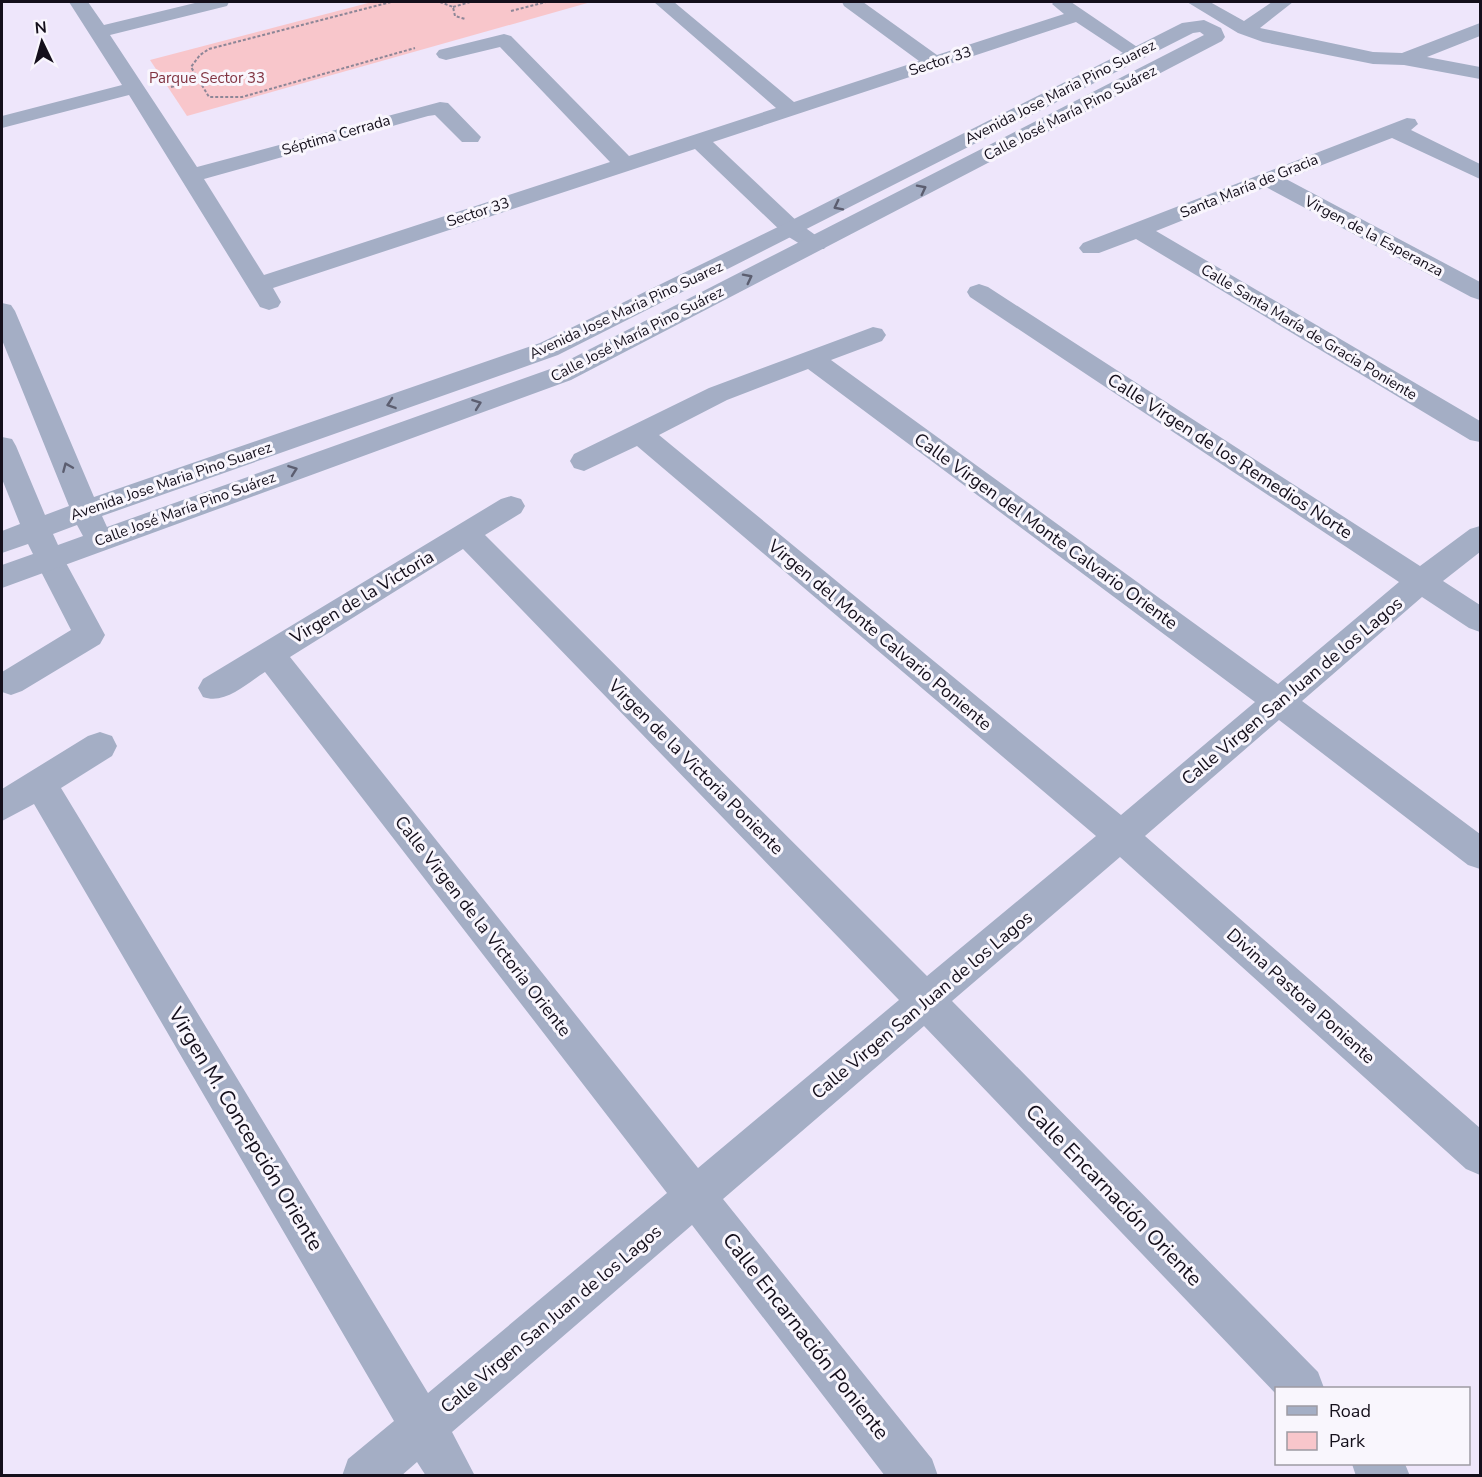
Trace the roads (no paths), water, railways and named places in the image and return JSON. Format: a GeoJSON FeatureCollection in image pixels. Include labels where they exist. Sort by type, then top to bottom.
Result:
{"type":"FeatureCollection","features":[{"type":"Feature","properties":{"kind":"street"},"geometry":{"type":"LineString","coordinates":[[79,2],[270,304]]}},
{"type":"Feature","properties":{"kind":"street"},"geometry":{"type":"LineString","coordinates":[[100,32],[220,2]]}},
{"type":"Feature","properties":{"kind":"street"},"geometry":{"type":"LineString","coordinates":[[663,2],[791,110]]}},
{"type":"Feature","properties":{"kind":"street"},"geometry":{"type":"LineString","coordinates":[[851,2],[934,62]]}},
{"type":"Feature","properties":{"kind":"street"},"geometry":{"type":"LineString","coordinates":[[1058,2],[1136,53]]}},
{"type":"Feature","properties":{"kind":"street"},"geometry":{"type":"LineString","coordinates":[[1197,2],[1245,29],[1270,38],[1350,54],[1404,59],[1480,73]]}},
{"type":"Feature","properties":{"kind":"street"},"geometry":{"type":"LineString","coordinates":[[1245,29],[1284,2]]}},
{"type":"Feature","properties":{"kind":"street","name":"Sector 33"},"geometry":{"type":"LineString","coordinates":[[258,285],[1079,15]]}},
{"type":"Feature","properties":{"kind":"street","name":"Calle José María Pino Suárez"},"geometry":{"type":"LineString","coordinates":[[2,577],[49,558],[562,374],[1215,37],[1214,32],[1204,26],[1189,27]]}},
{"type":"Feature","properties":{"kind":"street","name":"Avenida Jose Maria Pino Suarez"},"geometry":{"type":"LineString","coordinates":[[2,542],[85,510],[549,349],[792,230],[1189,27]]}},
{"type":"Feature","properties":{"kind":"street"},"geometry":{"type":"LineString","coordinates":[[1404,59],[1480,28]]}},
{"type":"Feature","properties":{"kind":"street"},"geometry":{"type":"LineString","coordinates":[[446,54],[504,40],[625,164]]}},
{"type":"Feature","properties":{"kind":"street"},"geometry":{"type":"LineString","coordinates":[[2,122],[133,88]]}},
{"type":"Feature","properties":{"kind":"street","name":"Séptima Cerrada"},"geometry":{"type":"LineString","coordinates":[[191,176],[440,108],[470,137]]}},
{"type":"Feature","properties":{"kind":"street","name":"Santa María de Gracia"},"geometry":{"type":"LineString","coordinates":[[1091,249],[1400,127],[1480,172]]}},
{"type":"Feature","properties":{"kind":"street"},"geometry":{"type":"LineString","coordinates":[[698,140],[792,230],[816,244]]}},
{"type":"Feature","properties":{"kind":"street","name":"Virgen de la Esperanza"},"geometry":{"type":"LineString","coordinates":[[1268,179],[1480,292]]}},
{"type":"Feature","properties":{"kind":"street","name":"Calle Santa María de Gracia Poniente"},"geometry":{"type":"LineString","coordinates":[[1138,230],[1480,433]]}},
{"type":"Feature","properties":{"kind":"street","name":"Calle Virgen de los Remedios Norte"},"geometry":{"type":"LineString","coordinates":[[979,292],[1480,620]]}},
{"type":"Feature","properties":{"kind":"street"},"geometry":{"type":"LineString","coordinates":[[2,311],[99,540]]}},
{"type":"Feature","properties":{"kind":"street"},"geometry":{"type":"LineString","coordinates":[[584,461],[718,394],[813,360],[873,335]]}},
{"type":"Feature","properties":{"kind":"street","name":"Calle Virgen del Monte Calvario Oriente"},"geometry":{"type":"LineString","coordinates":[[813,360],[1280,702],[1480,854]]}},
{"type":"Feature","properties":{"kind":"street","name":"Virgen del Monte Calvario Poniente"},"geometry":{"type":"LineString","coordinates":[[639,433],[1121,836]]}},
{"type":"Feature","properties":{"kind":"street"},"geometry":{"type":"LineString","coordinates":[[2,446],[36,530],[89,634],[11,682]]}},
{"type":"Feature","properties":{"kind":"street","name":"Virgen de la Victoria"},"geometry":{"type":"LineString","coordinates":[[213,688],[511,506]]}},
{"type":"Feature","properties":{"kind":"street","name":"Virgen de la Victoria Poniente"},"geometry":{"type":"LineString","coordinates":[[466,534],[926,1001]]}},
{"type":"Feature","properties":{"kind":"street","name":"Calle Virgen San Juan de los Lagos"},"geometry":{"type":"LineString","coordinates":[[365,1476],[1421,581],[1480,537]]}},
{"type":"Feature","properties":{"kind":"street","name":"Calle Virgen de la Victoria Oriente"},"geometry":{"type":"LineString","coordinates":[[269,654],[696,1197]]}},
{"type":"Feature","properties":{"kind":"street"},"geometry":{"type":"LineString","coordinates":[[2,806],[100,746]]}},
{"type":"Feature","properties":{"kind":"street","name":"Virgen M. Concepción Oriente"},"geometry":{"type":"LineString","coordinates":[[39,782],[452,1476]]}},
{"type":"Feature","properties":{"kind":"street","name":"Divina Pastora Poniente"},"geometry":{"type":"LineString","coordinates":[[1121,836],[1480,1155]]}},
{"type":"Feature","properties":{"kind":"street","name":"Calle Encarnación Oriente"},"geometry":{"type":"LineString","coordinates":[[926,1001],[1300,1387]]}},
{"type":"Feature","properties":{"kind":"street","name":"Calle Encarnación Poniente"},"geometry":{"type":"LineString","coordinates":[[696,1197],[915,1476]]}},
{"type":"Feature","properties":{"kind":"street"},"geometry":{"type":"LineString","coordinates":[[1376,1465],[1387,1476]]}},
{"type":"Feature","properties":{"kind":"park label","name":"Parque Sector 33"},"geometry":{"type":"Point","coordinates":[207,78]}}]}
